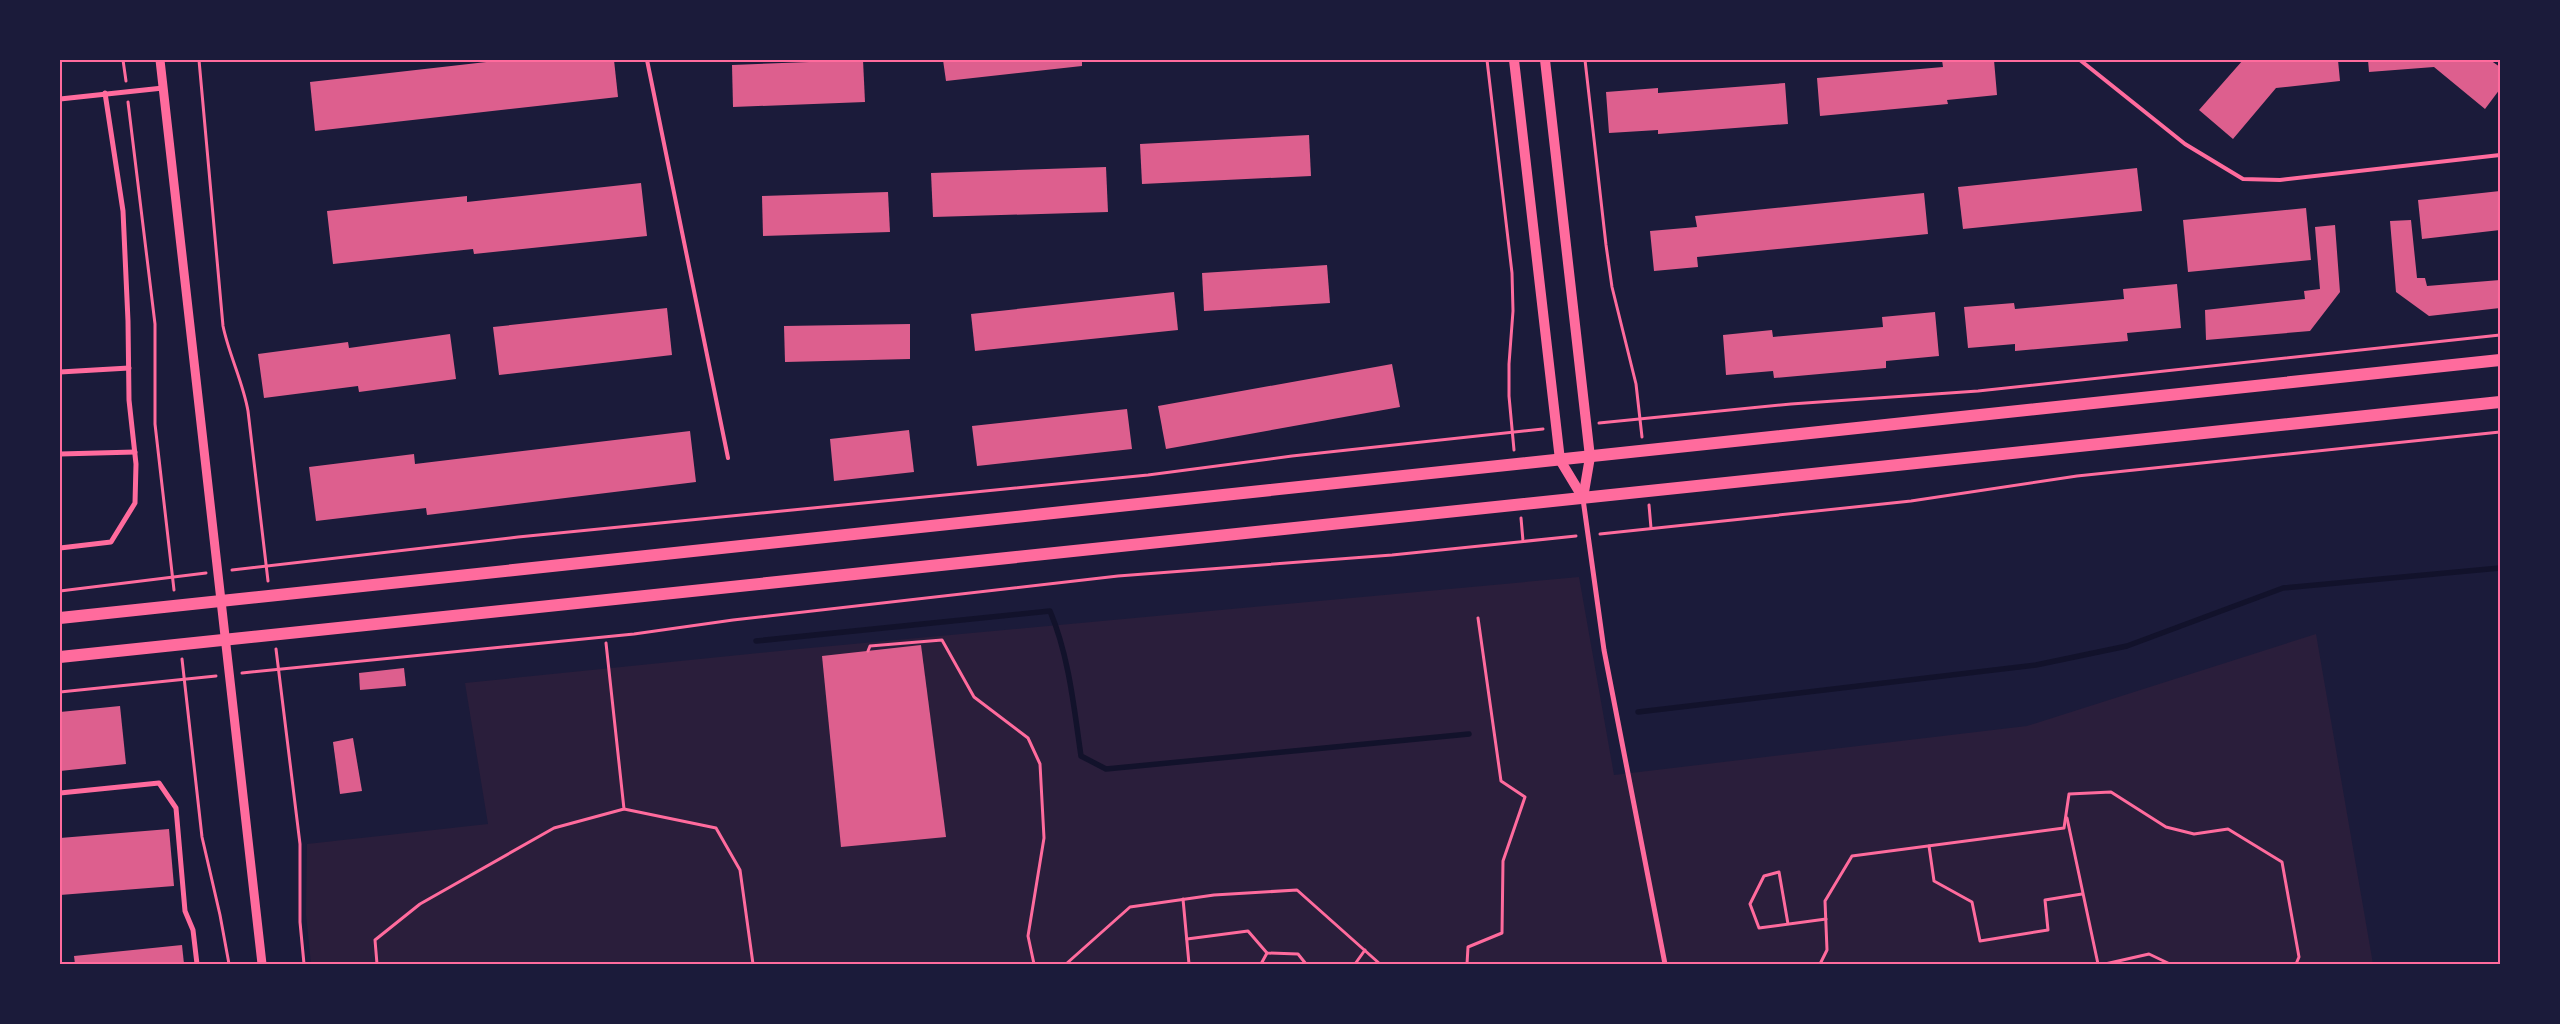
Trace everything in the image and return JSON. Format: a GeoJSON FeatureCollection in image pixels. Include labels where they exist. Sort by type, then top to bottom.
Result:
{"type":"FeatureCollection","features":[{"type":"Feature","properties":{"kind":"main road"},"geometry":{"type":"LineString","coordinates":[[1514,60],[1560,460],[1583,498]]}},
{"type":"Feature","properties":{"kind":"main road"},"geometry":{"type":"LineString","coordinates":[[1545,60],[1590,457],[1583,498]]}},
{"type":"Feature","properties":{"kind":"main road"},"geometry":{"type":"LineString","coordinates":[[60,618],[2500,360]]}},
{"type":"Feature","properties":{"kind":"main road"},"geometry":{"type":"LineString","coordinates":[[60,657],[2500,402]]}},
{"type":"Feature","properties":{"kind":"street"},"geometry":{"type":"LineString","coordinates":[[160,60],[262,964]]}},
{"type":"Feature","properties":{"kind":"street"},"geometry":{"type":"LineString","coordinates":[[60,98],[163,88]]}},
{"type":"Feature","properties":{"kind":"street"},"geometry":{"type":"LineString","coordinates":[[60,548],[111,542],[135,504],[135,452],[129,400],[123,211],[106,93]]}},
{"type":"Feature","properties":{"kind":"street"},"geometry":{"type":"LineString","coordinates":[[60,372],[129,368]]}},
{"type":"Feature","properties":{"kind":"street"},"geometry":{"type":"LineString","coordinates":[[60,454],[135,452]]}},
{"type":"Feature","properties":{"kind":"street"},"geometry":{"type":"LineString","coordinates":[[1583,498],[1604,650],[1664,964]]}},
{"type":"Feature","properties":{"kind":"street"},"geometry":{"type":"LineString","coordinates":[[60,792],[159,783],[176,808],[186,911],[193,930],[197,964]]}},
{"type":"Feature","properties":{"kind":"lane"},"geometry":{"type":"LineString","coordinates":[[647,60],[728,458]]}},
{"type":"Feature","properties":{"kind":"lane"},"geometry":{"type":"LineString","coordinates":[[2080,60],[2185,144],[2243,179],[2280,180],[2500,154]]}},
{"type":"Feature","properties":{"kind":"path"},"geometry":{"type":"LineString","coordinates":[[123,60],[155,324],[155,424],[170,552]]}},
{"type":"Feature","properties":{"kind":"path"},"geometry":{"type":"LineString","coordinates":[[199,60],[223,326],[226,343],[245,394],[264,542]]}},
{"type":"Feature","properties":{"kind":"path"},"geometry":{"type":"LineString","coordinates":[[1487,60],[1512,273],[1513,311],[1508,364],[1509,396]]}},
{"type":"Feature","properties":{"kind":"path"},"geometry":{"type":"LineString","coordinates":[[1585,60],[1612,287],[1636,384]]}},
{"type":"Feature","properties":{"kind":"path"},"geometry":{"type":"LineString","coordinates":[[1649,418],[1791,404],[1978,391],[2500,335]]}},
{"type":"Feature","properties":{"kind":"path"},"geometry":{"type":"LineString","coordinates":[[1660,527],[1910,501],[2077,476],[2500,432]]}},
{"type":"Feature","properties":{"kind":"path"},"geometry":{"type":"LineString","coordinates":[[284,564],[518,537],[1148,476],[1292,456],[1504,433]]}},
{"type":"Feature","properties":{"kind":"path"},"geometry":{"type":"LineString","coordinates":[[294,668],[624,635],[733,620],[1118,576],[1345,559],[1516,542]]}},
{"type":"Feature","properties":{"kind":"path"},"geometry":{"type":"LineString","coordinates":[[60,591],[158,579]]}},
{"type":"Feature","properties":{"kind":"path"},"geometry":{"type":"LineString","coordinates":[[1467,964],[1468,947],[1502,933],[1503,861],[1525,797],[1501,781],[1478,618]]}},
{"type":"Feature","properties":{"kind":"path"},"geometry":{"type":"LineString","coordinates":[[868,651],[870,646],[942,640],[974,697],[1028,738],[1040,764],[1044,838],[1028,936],[1034,964]]}},
{"type":"Feature","properties":{"kind":"path"},"geometry":{"type":"LineString","coordinates":[[606,644],[624,809]]}},
{"type":"Feature","properties":{"kind":"path"},"geometry":{"type":"LineString","coordinates":[[60,692],[170,681]]}},
{"type":"Feature","properties":{"kind":"path"},"geometry":{"type":"LineString","coordinates":[[282,699],[300,844],[300,922],[304,964]]}},
{"type":"Feature","properties":{"kind":"path"},"geometry":{"type":"LineString","coordinates":[[188,709],[202,837],[220,914],[229,964]]}},
{"type":"Feature","properties":{"kind":"path"},"geometry":{"type":"LineString","coordinates":[[1820,964],[1828,950],[1825,901],[1852,856],[2064,828],[2069,794],[2111,792],[2166,827],[2194,834],[2228,829],[2282,862],[2299,957],[2296,964]]}},
{"type":"Feature","properties":{"kind":"path"},"geometry":{"type":"LineString","coordinates":[[377,964],[375,940],[420,904],[554,828],[624,809],[716,828],[740,870],[753,964]]}},
{"type":"Feature","properties":{"kind":"path"},"geometry":{"type":"LineString","coordinates":[[2066,814],[2098,964]]}},
{"type":"Feature","properties":{"kind":"path"},"geometry":{"type":"LineString","coordinates":[[1928,846],[1934,881],[1972,902],[1980,941],[2048,930],[2045,900],[2082,894]]}},
{"type":"Feature","properties":{"kind":"path"},"geometry":{"type":"LineString","coordinates":[[1788,924],[1779,872],[1764,876],[1750,904],[1759,928],[1826,919]]}},
{"type":"Feature","properties":{"kind":"path"},"geometry":{"type":"LineString","coordinates":[[1066,964],[1130,906],[1214,895],[1297,890],[1380,964]]}},
{"type":"Feature","properties":{"kind":"path"},"geometry":{"type":"LineString","coordinates":[[1183,899],[1189,964]]}},
{"type":"Feature","properties":{"kind":"path"},"geometry":{"type":"LineString","coordinates":[[1187,939],[1248,931],[1267,953],[1298,954],[1306,964]]}},
{"type":"Feature","properties":{"kind":"path"},"geometry":{"type":"LineString","coordinates":[[1355,964],[1365,950]]}},
{"type":"Feature","properties":{"kind":"path"},"geometry":{"type":"LineString","coordinates":[[1261,964],[1267,953]]}},
{"type":"Feature","properties":{"kind":"path"},"geometry":{"type":"LineString","coordinates":[[2104,964],[2149,954],[2170,964]]}},
{"type":"Feature","properties":{"kind":"shaded area"},"geometry":{"type":"Polygon","coordinates":[[[1579,577],[1614,775],[2027,726],[2316,634],[2373,964],[311,964],[306,914],[307,844],[488,824],[465,683],[799,649],[1579,577]]]}},
{"type":"Feature","properties":{"kind":"building"},"geometry":{"type":"Polygon","coordinates":[[[504,60],[614,60],[618,97],[315,131],[310,82],[504,60]]]}},
{"type":"Feature","properties":{"kind":"building"},"geometry":{"type":"Polygon","coordinates":[[[863,60],[865,102],[733,107],[732,65],[863,60]]]}},
{"type":"Feature","properties":{"kind":"building"},"geometry":{"type":"Polygon","coordinates":[[[943,60],[1082,60],[1082,66],[946,81],[943,60]]]}},
{"type":"Feature","properties":{"kind":"building"},"geometry":{"type":"Polygon","coordinates":[[[1942,60],[1994,60],[1997,95],[1947,100],[1948,104],[1820,116],[1817,78],[1943,67],[1942,60]]]}},
{"type":"Feature","properties":{"kind":"building"},"geometry":{"type":"Polygon","coordinates":[[[2243,60],[2338,60],[2340,81],[2276,88],[2233,139],[2199,110],[2243,60]]]}},
{"type":"Feature","properties":{"kind":"building"},"geometry":{"type":"Polygon","coordinates":[[[2368,60],[2490,60],[2500,67],[2500,89],[2485,109],[2434,67],[2369,72],[2368,60]]]}},
{"type":"Feature","properties":{"kind":"building"},"geometry":{"type":"Polygon","coordinates":[[[1785,83],[1788,124],[1658,134],[1658,130],[1609,133],[1606,92],[1658,88],[1658,93],[1785,83]]]}},
{"type":"Feature","properties":{"kind":"building"},"geometry":{"type":"Polygon","coordinates":[[[1309,135],[1311,176],[1142,184],[1140,144],[1309,135]]]}},
{"type":"Feature","properties":{"kind":"building"},"geometry":{"type":"Polygon","coordinates":[[[1106,167],[1108,212],[933,217],[931,173],[1106,167]]]}},
{"type":"Feature","properties":{"kind":"building"},"geometry":{"type":"Polygon","coordinates":[[[2137,168],[2142,211],[1963,229],[1958,187],[2137,168]]]}},
{"type":"Feature","properties":{"kind":"building"},"geometry":{"type":"Polygon","coordinates":[[[641,183],[647,236],[474,254],[473,249],[333,264],[327,211],[467,196],[467,202],[641,183]]]}},
{"type":"Feature","properties":{"kind":"building"},"geometry":{"type":"Polygon","coordinates":[[[2500,191],[2500,230],[2422,239],[2418,200],[2500,191]]]}},
{"type":"Feature","properties":{"kind":"building"},"geometry":{"type":"Polygon","coordinates":[[[888,192],[890,232],[763,236],[762,196],[888,192]]]}},
{"type":"Feature","properties":{"kind":"building"},"geometry":{"type":"Polygon","coordinates":[[[1924,193],[1928,234],[1697,257],[1698,267],[1654,271],[1650,231],[1697,227],[1695,216],[1924,193]]]}},
{"type":"Feature","properties":{"kind":"building"},"geometry":{"type":"Polygon","coordinates":[[[2306,208],[2311,260],[2188,272],[2183,220],[2306,208]]]}},
{"type":"Feature","properties":{"kind":"building"},"geometry":{"type":"Polygon","coordinates":[[[2411,220],[2417,278],[2425,278],[2427,286],[2500,280],[2500,308],[2429,316],[2396,292],[2390,221],[2411,220]]]}},
{"type":"Feature","properties":{"kind":"building"},"geometry":{"type":"Polygon","coordinates":[[[2335,225],[2340,292],[2310,331],[2206,340],[2205,310],[2305,299],[2304,291],[2320,289],[2315,227],[2335,225]]]}},
{"type":"Feature","properties":{"kind":"building"},"geometry":{"type":"Polygon","coordinates":[[[1327,265],[1330,303],[1204,311],[1202,273],[1327,265]]]}},
{"type":"Feature","properties":{"kind":"building"},"geometry":{"type":"Polygon","coordinates":[[[2177,284],[2181,328],[2127,333],[2128,341],[2015,351],[2015,344],[1968,348],[1964,307],[2014,303],[2015,309],[2124,299],[2123,289],[2177,284]]]}},
{"type":"Feature","properties":{"kind":"building"},"geometry":{"type":"Polygon","coordinates":[[[1174,292],[1178,330],[975,351],[971,314],[1174,292]]]}},
{"type":"Feature","properties":{"kind":"building"},"geometry":{"type":"Polygon","coordinates":[[[667,308],[672,355],[499,375],[493,327],[667,308]]]}},
{"type":"Feature","properties":{"kind":"building"},"geometry":{"type":"Polygon","coordinates":[[[1935,312],[1939,356],[1886,361],[1886,368],[1774,378],[1773,371],[1726,375],[1723,335],[1772,330],[1773,337],[1883,327],[1882,317],[1935,312]]]}},
{"type":"Feature","properties":{"kind":"building"},"geometry":{"type":"Polygon","coordinates":[[[910,324],[910,359],[785,362],[784,326],[910,324]]]}},
{"type":"Feature","properties":{"kind":"building"},"geometry":{"type":"Polygon","coordinates":[[[450,334],[456,379],[359,392],[358,386],[264,398],[258,354],[348,342],[349,348],[450,334]]]}},
{"type":"Feature","properties":{"kind":"building"},"geometry":{"type":"Polygon","coordinates":[[[1392,364],[1400,407],[1166,449],[1158,406],[1392,364]]]}},
{"type":"Feature","properties":{"kind":"building"},"geometry":{"type":"Polygon","coordinates":[[[1127,409],[1132,449],[977,466],[972,426],[1127,409]]]}},
{"type":"Feature","properties":{"kind":"building"},"geometry":{"type":"Polygon","coordinates":[[[909,430],[914,472],[834,481],[830,439],[909,430]]]}},
{"type":"Feature","properties":{"kind":"building"},"geometry":{"type":"Polygon","coordinates":[[[690,431],[696,482],[427,515],[426,508],[316,521],[309,467],[414,454],[415,464],[690,431]]]}},
{"type":"Feature","properties":{"kind":"building"},"geometry":{"type":"Polygon","coordinates":[[[921,645],[946,837],[841,847],[822,656],[921,645]]]}},
{"type":"Feature","properties":{"kind":"building"},"geometry":{"type":"Polygon","coordinates":[[[404,668],[406,686],[360,690],[359,673],[404,668]]]}},
{"type":"Feature","properties":{"kind":"building"},"geometry":{"type":"Polygon","coordinates":[[[120,706],[126,764],[60,771],[60,712],[120,706]]]}},
{"type":"Feature","properties":{"kind":"building"},"geometry":{"type":"Polygon","coordinates":[[[353,738],[362,791],[340,794],[333,742],[353,738]]]}},
{"type":"Feature","properties":{"kind":"building"},"geometry":{"type":"Polygon","coordinates":[[[169,829],[174,886],[60,895],[60,838],[169,829]]]}},
{"type":"Feature","properties":{"kind":"building"},"geometry":{"type":"Polygon","coordinates":[[[182,945],[184,964],[75,964],[74,956],[182,945]]]}},
{"type":"Feature","properties":{"kind":"waterway"},"geometry":{"type":"LineString","coordinates":[[1638,712],[2036,665],[2127,646],[2283,588],[2500,568]]}},
{"type":"Feature","properties":{"kind":"waterway"},"geometry":{"type":"LineString","coordinates":[[756,641],[1050,611],[1066,664],[1081,756],[1106,769],[1469,734]]}}]}
